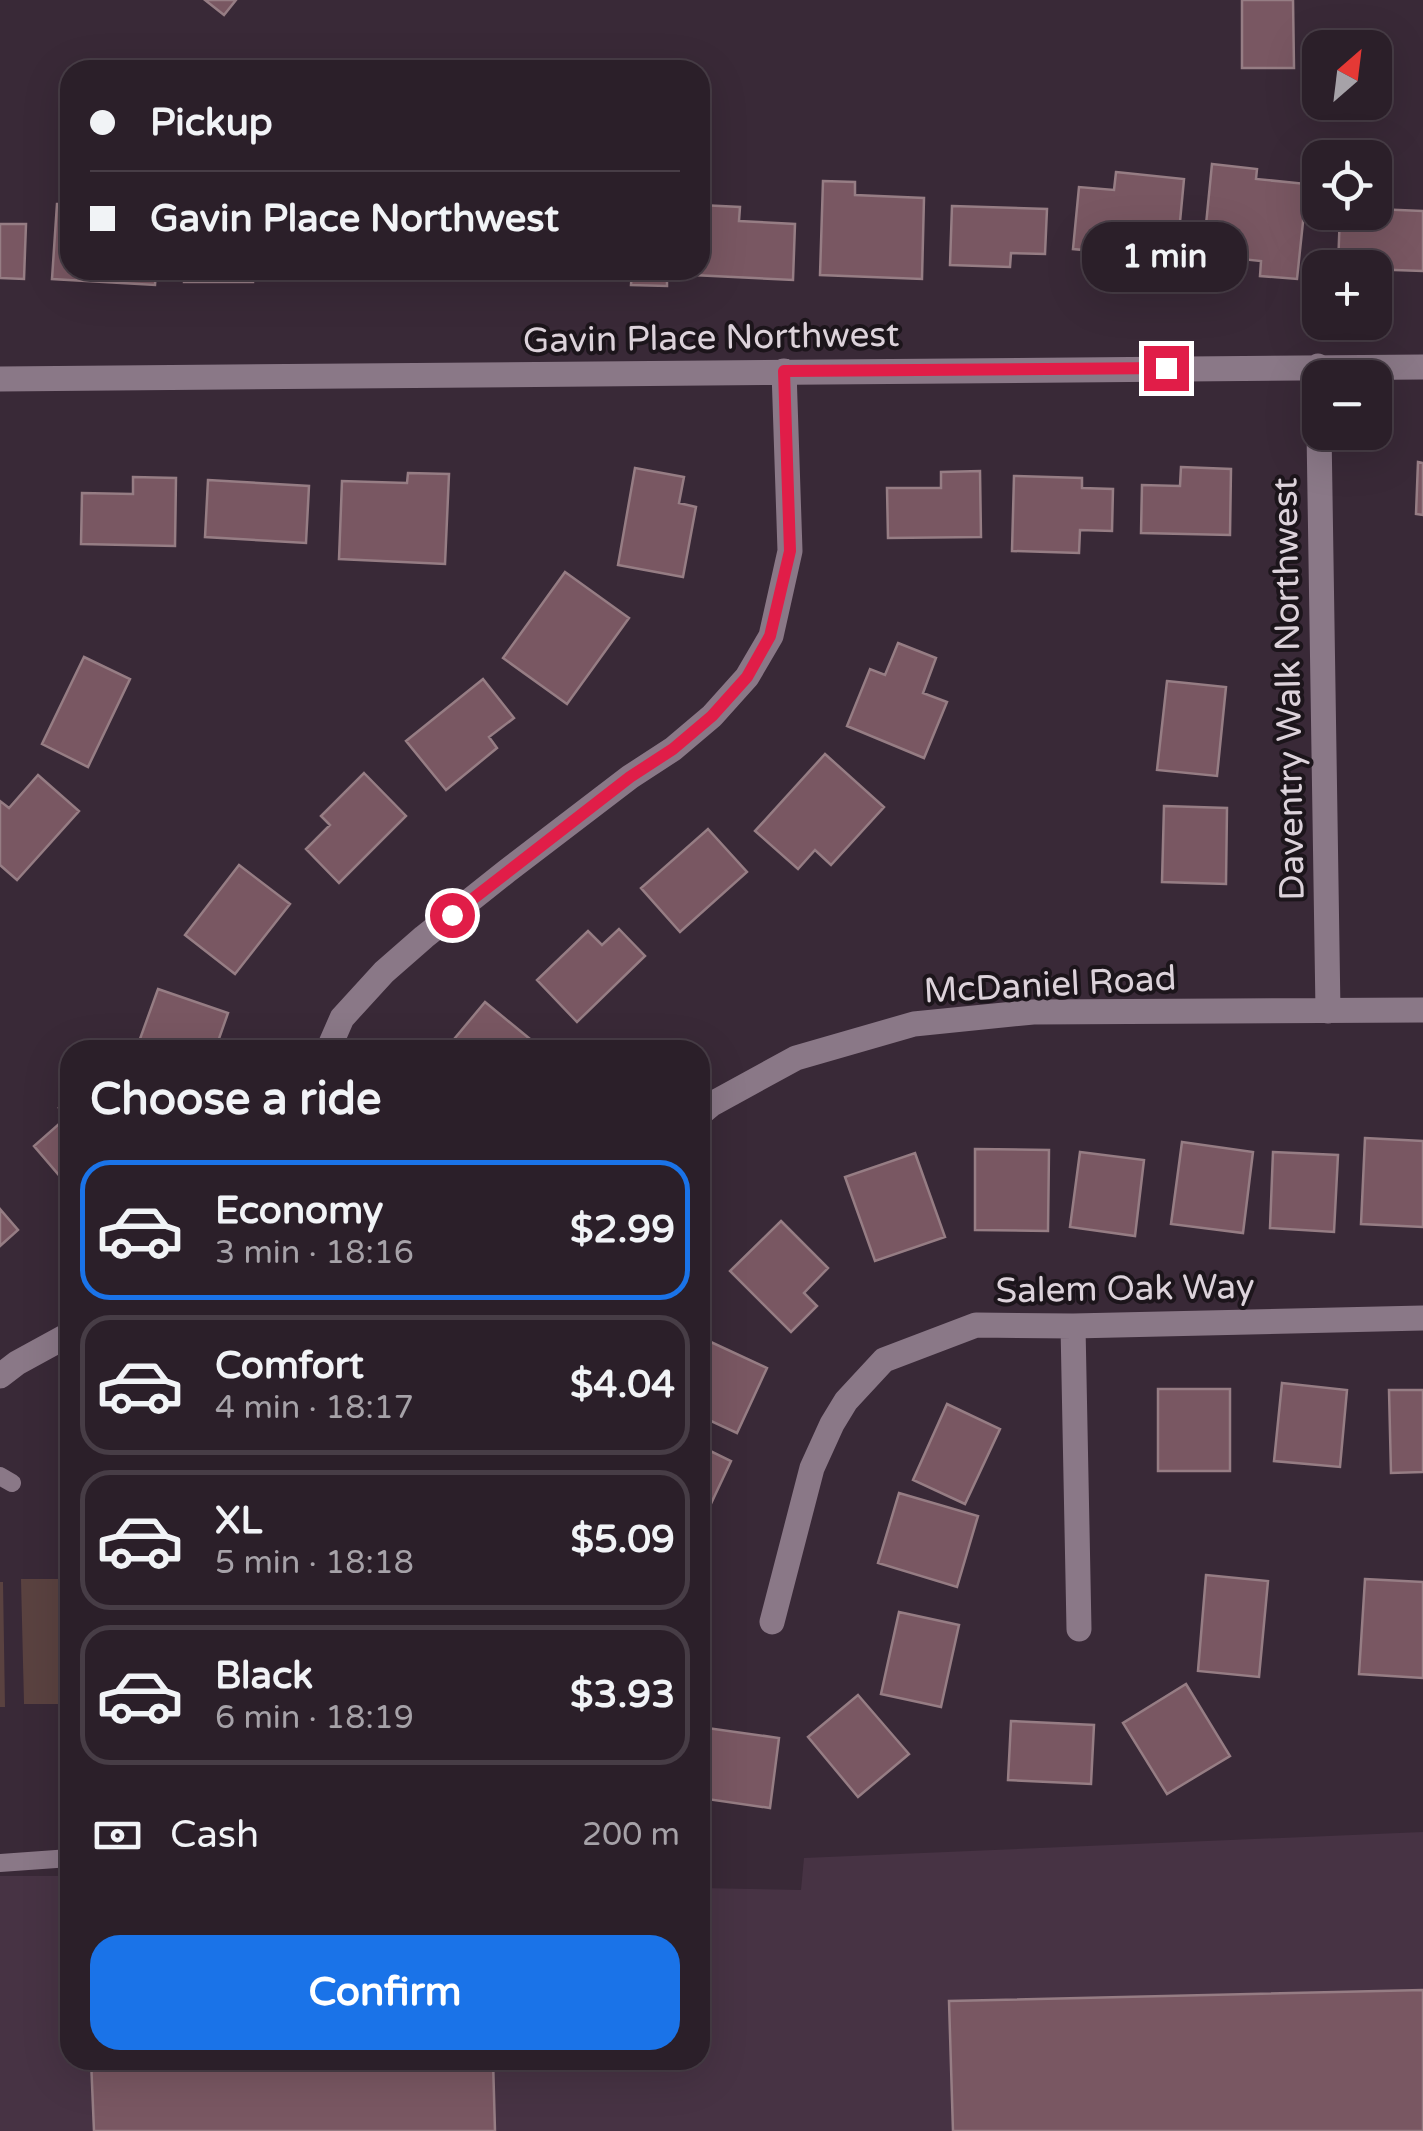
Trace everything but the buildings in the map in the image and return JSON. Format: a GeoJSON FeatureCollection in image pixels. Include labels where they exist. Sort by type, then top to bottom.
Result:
{"type":"FeatureCollection","features":[{"type":"Feature","properties":{"kind":"street","name":"Gavin Place Northwest"},"geometry":{"type":"LineString","coordinates":[[0,380],[1302,366]]}},
{"type":"Feature","properties":{"kind":"street","name":"Gavin Place Northwest"},"geometry":{"type":"LineString","coordinates":[[1392,367],[1423,367]]}},
{"type":"Feature","properties":{"kind":"street"},"geometry":{"type":"LineString","coordinates":[[332,1040],[342,1018],[384,972],[507,871],[673,749],[712,716],[747,677],[770,636],[790,551],[784,371]]}},
{"type":"Feature","properties":{"kind":"street","name":"Daventry Walk Northwest"},"geometry":{"type":"LineString","coordinates":[[1319,450],[1328,1011]]}},
{"type":"Feature","properties":{"kind":"street","name":"McDaniel Road"},"geometry":{"type":"LineString","coordinates":[[710,1106],[796,1058],[914,1024],[1033,1012],[1423,1010]]}},
{"type":"Feature","properties":{"kind":"street","name":"Salem Oak Way"},"geometry":{"type":"LineString","coordinates":[[772,1622],[812,1468],[846,1401],[884,1360],[976,1325],[1423,1318]]}},
{"type":"Feature","properties":{"kind":"street"},"geometry":{"type":"LineString","coordinates":[[1074,1326],[1079,1628]]}},
{"type":"Feature","properties":{"kind":"street"},"geometry":{"type":"LineString","coordinates":[[0,1376],[60,1339]]}},
{"type":"Feature","properties":{"kind":"lane"},"geometry":{"type":"LineString","coordinates":[[0,1863],[60,1859]]}},
{"type":"Feature","properties":{"kind":"shaded area"},"geometry":{"type":"Polygon","coordinates":[[[21,1579],[60,1579],[60,1704],[24,1704],[21,1579]]]}},
{"type":"Feature","properties":{"kind":"shaded area"},"geometry":{"type":"Polygon","coordinates":[[[3,1582],[5,1707],[0,1707],[3,1582]]]}},
{"type":"Feature","properties":{"kind":"shaded area"},"geometry":{"type":"Polygon","coordinates":[[[1423,1832],[1423,2131],[0,2131],[0,1876],[60,1876],[60,2070],[710,2070],[710,1888],[801,1890],[804,1858],[1423,1832]]]}},
{"type":"Feature","properties":{"kind":"route"},"geometry":{"type":"LineString","coordinates":[[452,915],[630,777],[673,749],[712,716],[747,677],[770,636],[790,551],[784,371],[1166,368]]}}]}
